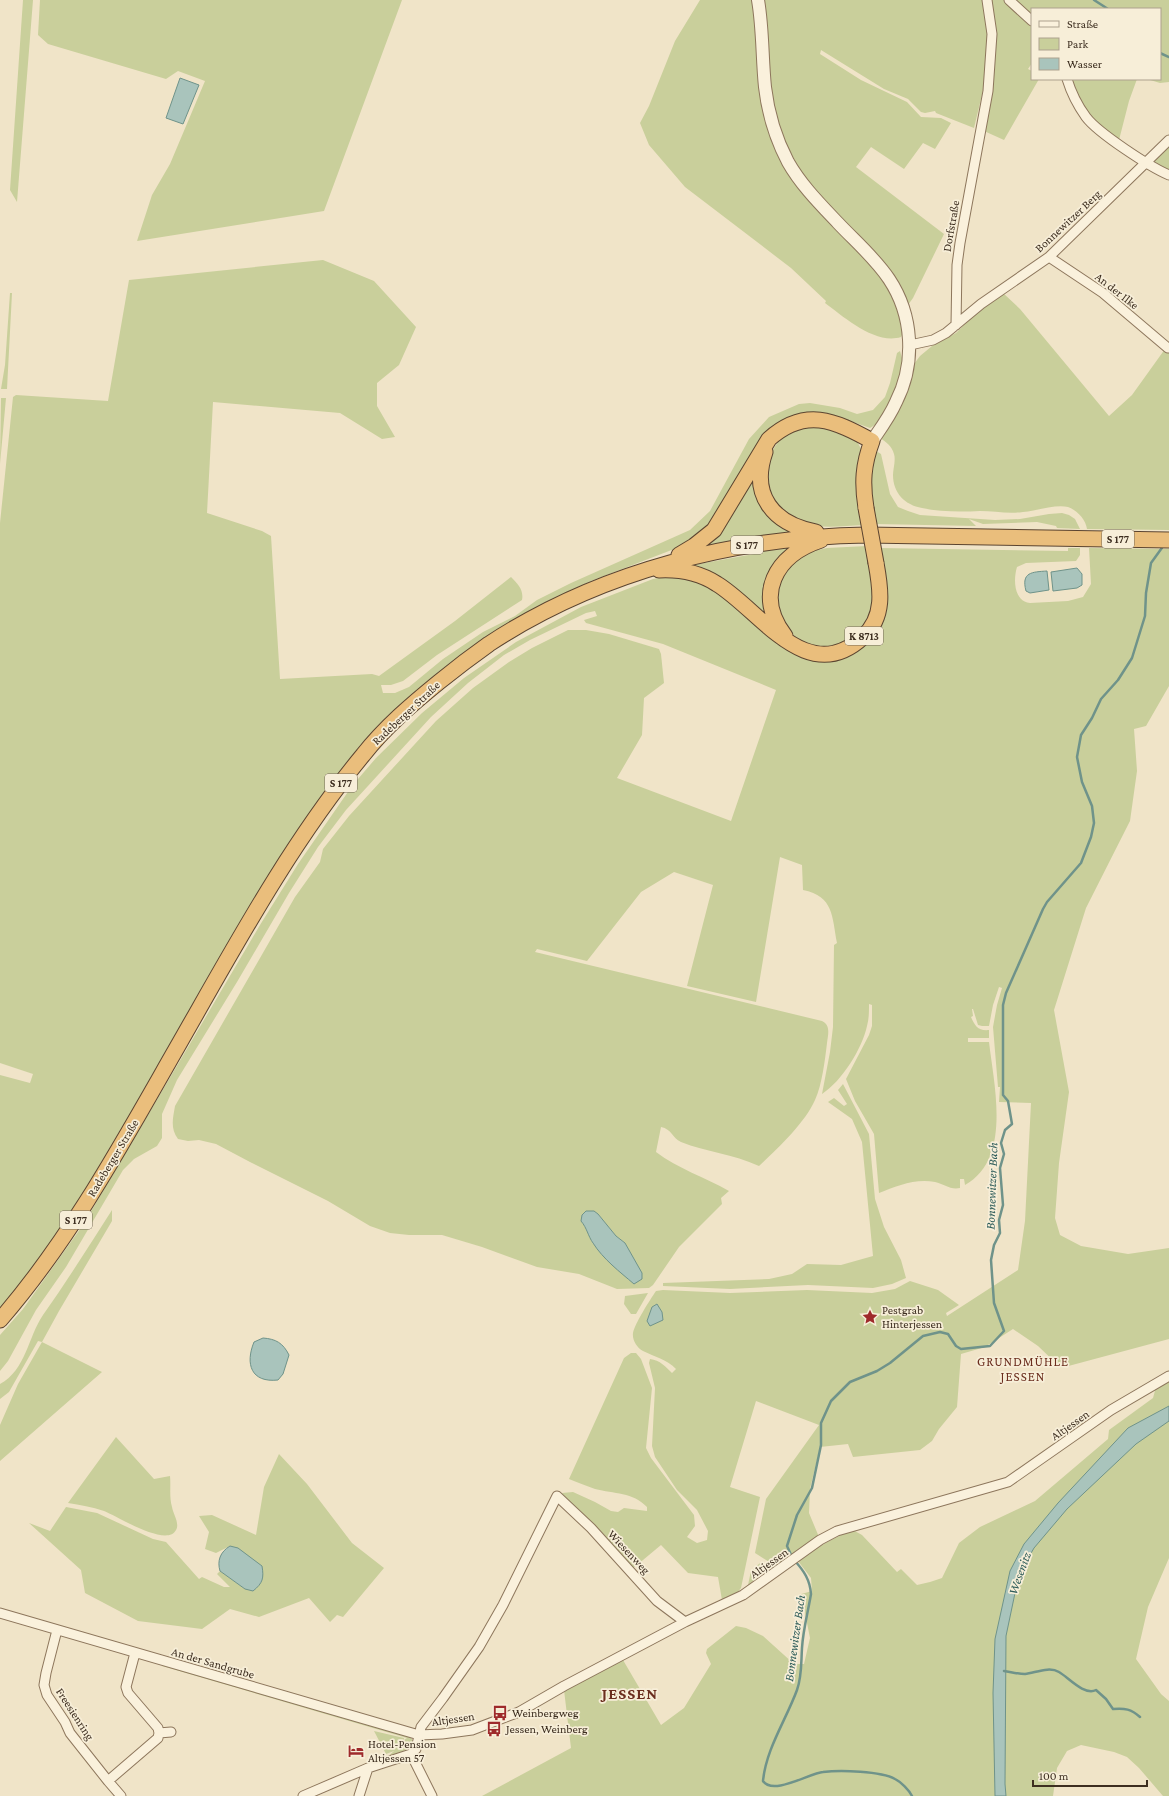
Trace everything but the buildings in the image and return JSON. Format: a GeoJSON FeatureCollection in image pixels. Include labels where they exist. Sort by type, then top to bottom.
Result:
{"type":"FeatureCollection","features":[{"type":"Feature","properties":{"kind":"highway"},"geometry":{"type":"LineString","coordinates":[[660,566],[690,549],[714,530],[763,446],[774,434],[791,423],[799,420],[817,419],[834,422],[872,441]]}},
{"type":"Feature","properties":{"kind":"highway"},"geometry":{"type":"LineString","coordinates":[[774,434],[766,447],[761,468],[761,486],[769,505],[782,519],[793,526],[835,535]]}},
{"type":"Feature","properties":{"kind":"highway","name":"K 8713"},"geometry":{"type":"LineString","coordinates":[[794,646],[820,654],[838,652],[855,644],[869,631],[880,607],[880,590],[876,563],[863,494],[863,470],[872,441]]}},
{"type":"Feature","properties":{"kind":"highway"},"geometry":{"type":"LineString","coordinates":[[794,646],[777,625],[772,614],[770,595],[772,582],[782,564],[790,555],[817,541],[835,535]]}},
{"type":"Feature","properties":{"kind":"highway","name":"S 177"},"geometry":{"type":"LineString","coordinates":[[642,572],[704,554],[760,542],[835,535],[1169,540]]}},
{"type":"Feature","properties":{"kind":"highway"},"geometry":{"type":"LineString","coordinates":[[642,572],[674,570],[704,577],[726,589],[769,629],[794,646]]}},
{"type":"Feature","properties":{"kind":"highway","name":"Radeberger Straße"},"geometry":{"type":"LineString","coordinates":[[0,1320],[41,1271],[74,1223],[292,853],[320,810],[364,753],[414,702],[470,658],[503,635],[597,587],[642,572]]}},
{"type":"Feature","properties":{"kind":"street","name":"K 8713"},"geometry":{"type":"LineString","coordinates":[[758,0],[765,87],[768,106],[778,142],[792,169],[814,198],[879,266],[894,286],[904,307],[910,345],[904,385],[891,413],[872,441]]}},
{"type":"Feature","properties":{"kind":"street","name":"Dorfstraße"},"geometry":{"type":"LineString","coordinates":[[956,325],[957,265],[963,222],[988,91],[992,34],[987,0]]}},
{"type":"Feature","properties":{"kind":"street"},"geometry":{"type":"LineString","coordinates":[[1009,0],[1031,20]]}},
{"type":"Feature","properties":{"kind":"street"},"geometry":{"type":"LineString","coordinates":[[1067,80],[1071,92],[1087,118],[1097,128],[1146,163],[1169,175]]}},
{"type":"Feature","properties":{"kind":"street","name":"Bonnewitzer Berg"},"geometry":{"type":"LineString","coordinates":[[910,345],[933,340],[946,334],[981,304],[1049,257],[1169,140]]}},
{"type":"Feature","properties":{"kind":"street","name":"An der Ilke"},"geometry":{"type":"LineString","coordinates":[[1049,257],[1103,293],[1168,348]]}},
{"type":"Feature","properties":{"kind":"street","name":"Altjessen"},"geometry":{"type":"LineString","coordinates":[[411,1754],[416,1749],[419,1735],[472,1730],[519,1712],[564,1686],[685,1622],[743,1595],[820,1540],[837,1531],[1008,1482],[1112,1410],[1169,1376]]}},
{"type":"Feature","properties":{"kind":"street","name":"Wiesenweg"},"geometry":{"type":"LineString","coordinates":[[419,1735],[421,1727],[444,1698],[479,1647],[503,1605],[557,1496],[591,1528],[657,1601],[685,1622]]}},
{"type":"Feature","properties":{"kind":"street","name":"An der Sandgrube"},"geometry":{"type":"LineString","coordinates":[[0,1613],[419,1735]]}},
{"type":"Feature","properties":{"kind":"street","name":"Freesienring"},"geometry":{"type":"LineString","coordinates":[[57,1630],[44,1685],[47,1695],[65,1722],[70,1733],[121,1796]]}},
{"type":"Feature","properties":{"kind":"street"},"geometry":{"type":"LineString","coordinates":[[108,1781],[158,1738],[158,1728],[128,1693],[126,1688],[135,1653]]}},
{"type":"Feature","properties":{"kind":"street"},"geometry":{"type":"LineString","coordinates":[[159,1733],[171,1732]]}},
{"type":"Feature","properties":{"kind":"street"},"geometry":{"type":"LineString","coordinates":[[303,1796],[368,1768],[411,1754],[432,1796]]}},
{"type":"Feature","properties":{"kind":"street"},"geometry":{"type":"LineString","coordinates":[[359,1796],[368,1768]]}},
{"type":"Feature","properties":{"kind":"green space"},"geometry":{"type":"Polygon","coordinates":[[[23,0],[33,0],[17,202],[10,190],[23,0]]]}},
{"type":"Feature","properties":{"kind":"green space"},"geometry":{"type":"Polygon","coordinates":[[[40,0],[402,0],[324,211],[137,241],[152,195],[170,164],[205,81],[178,71],[166,79],[48,44],[38,35],[40,0]]]}},
{"type":"Feature","properties":{"kind":"green space"},"geometry":{"type":"Polygon","coordinates":[[[700,0],[754,0],[776,146],[878,271],[896,301],[903,333],[901,337],[881,337],[871,333],[860,328],[825,303],[826,301],[791,268],[685,187],[649,145],[640,123],[649,106],[675,41],[700,0]]]}},
{"type":"Feature","properties":{"kind":"green space"},"geometry":{"type":"Polygon","coordinates":[[[763,0],[984,0],[988,21],[989,46],[985,81],[974,128],[936,113],[935,111],[925,113],[921,112],[908,99],[884,89],[821,50],[820,54],[861,80],[907,102],[921,117],[941,118],[951,123],[935,149],[923,143],[904,169],[871,147],[856,167],[944,234],[913,298],[908,305],[900,285],[893,275],[805,180],[781,138],[773,106],[763,0]]]}},
{"type":"Feature","properties":{"kind":"green space"},"geometry":{"type":"Polygon","coordinates":[[[989,0],[1007,0],[1031,22],[1031,64],[1028,69],[1031,70],[1031,80],[1038,80],[1004,140],[984,131],[989,0]]]}},
{"type":"Feature","properties":{"kind":"green space"},"geometry":{"type":"Polygon","coordinates":[[[1012,0],[1169,0],[1169,82],[1160,83],[1150,80],[1161,80],[1161,8],[1031,8],[1031,18],[1012,0]]]}},
{"type":"Feature","properties":{"kind":"green space"},"geometry":{"type":"Polygon","coordinates":[[[1070,80],[1137,80],[1129,101],[1119,140],[1090,118],[1070,80]]]}},
{"type":"Feature","properties":{"kind":"green space"},"geometry":{"type":"Polygon","coordinates":[[[1169,144],[1169,173],[1153,164],[1153,160],[1169,144]]]}},
{"type":"Feature","properties":{"kind":"green space"},"geometry":{"type":"Polygon","coordinates":[[[323,260],[374,281],[416,327],[399,365],[377,383],[377,406],[395,437],[382,439],[340,413],[213,402],[207,513],[262,531],[271,536],[280,679],[372,674],[379,676],[455,621],[511,577],[521,590],[522,600],[437,655],[403,681],[391,685],[381,685],[383,693],[395,693],[409,687],[443,659],[483,632],[515,616],[537,600],[571,583],[690,530],[710,511],[749,439],[769,417],[799,404],[810,403],[840,408],[857,414],[873,410],[885,397],[897,353],[900,351],[904,365],[891,403],[878,423],[870,428],[836,416],[817,412],[802,413],[787,418],[766,433],[724,507],[695,541],[591,581],[555,598],[485,637],[408,698],[385,720],[359,748],[314,807],[66,1222],[33,1268],[0,1309],[0,1075],[30,1083],[33,1074],[0,1063],[0,523],[13,397],[16,395],[108,401],[129,280],[323,260]]]}},
{"type":"Feature","properties":{"kind":"green space"},"geometry":{"type":"Polygon","coordinates":[[[10,293],[12,293],[7,389],[1,389],[5,365],[10,293]]]}},
{"type":"Feature","properties":{"kind":"green space"},"geometry":{"type":"Polygon","coordinates":[[[1003,293],[1020,309],[1109,416],[1132,395],[1165,349],[1169,352],[1169,530],[1087,529],[1085,522],[1078,513],[1071,508],[1063,506],[1012,513],[936,510],[910,504],[898,493],[895,487],[893,475],[895,459],[894,454],[890,446],[880,438],[910,386],[914,364],[920,356],[932,346],[956,333],[981,308],[1003,293]]]}},
{"type":"Feature","properties":{"kind":"green space"},"geometry":{"type":"Polygon","coordinates":[[[1,398],[6,398],[0,464],[1,398]]]}},
{"type":"Feature","properties":{"kind":"green space"},"geometry":{"type":"Polygon","coordinates":[[[804,427],[831,428],[857,441],[862,451],[863,525],[832,527],[809,525],[801,523],[788,516],[778,507],[771,494],[768,480],[768,466],[771,453],[779,441],[790,432],[804,427]]]}},
{"type":"Feature","properties":{"kind":"green space"},"geometry":{"type":"Polygon","coordinates":[[[876,451],[881,454],[890,494],[898,507],[908,511],[920,515],[995,520],[1020,519],[1062,513],[1075,519],[1080,529],[1057,528],[1056,526],[1037,522],[983,524],[969,519],[976,526],[875,524],[869,495],[873,452],[876,451]]]}},
{"type":"Feature","properties":{"kind":"green space"},"geometry":{"type":"Polygon","coordinates":[[[756,473],[795,532],[719,543],[701,548],[756,473]]]}},
{"type":"Feature","properties":{"kind":"green space"},"geometry":{"type":"Polygon","coordinates":[[[802,543],[778,560],[773,625],[701,569],[693,565],[754,554],[760,548],[802,543]]]}},
{"type":"Feature","properties":{"kind":"green space"},"geometry":{"type":"Polygon","coordinates":[[[867,546],[874,595],[869,620],[851,640],[829,649],[808,646],[791,636],[783,625],[776,593],[781,575],[799,556],[813,551],[827,548],[867,546]]]}},
{"type":"Feature","properties":{"kind":"green space"},"geometry":{"type":"Polygon","coordinates":[[[879,548],[1068,551],[1068,548],[1080,548],[1080,555],[1076,561],[1026,563],[1017,567],[1015,578],[1016,589],[1021,598],[1030,603],[1068,601],[1083,597],[1091,584],[1089,548],[1169,549],[1169,686],[1146,726],[1134,729],[1137,771],[1130,821],[1086,908],[1054,1010],[1069,1092],[1059,1163],[1055,1218],[1060,1235],[1081,1246],[1128,1254],[1169,1248],[1169,1339],[1061,1368],[1038,1346],[1013,1329],[985,1347],[961,1354],[957,1407],[939,1429],[932,1441],[920,1450],[853,1457],[848,1444],[820,1447],[810,1489],[809,1513],[819,1537],[779,1568],[755,1553],[766,1499],[819,1425],[756,1401],[730,1487],[760,1497],[741,1588],[737,1593],[722,1600],[718,1577],[688,1573],[661,1545],[631,1570],[566,1500],[562,1493],[573,1492],[611,1511],[618,1512],[624,1508],[647,1511],[647,1507],[642,1502],[629,1496],[595,1489],[569,1479],[624,1358],[631,1353],[636,1353],[641,1359],[652,1388],[646,1448],[651,1458],[694,1515],[695,1526],[687,1537],[697,1543],[707,1540],[708,1531],[697,1510],[677,1490],[655,1457],[652,1446],[655,1388],[649,1363],[650,1359],[660,1362],[672,1373],[676,1369],[664,1360],[641,1350],[635,1344],[633,1338],[633,1333],[637,1323],[656,1291],[730,1293],[807,1290],[872,1293],[895,1289],[910,1281],[938,1290],[959,1305],[946,1313],[947,1316],[1018,1270],[1025,1221],[1031,1103],[999,1102],[1000,1087],[998,1087],[993,1027],[1002,988],[999,987],[993,1005],[989,1026],[978,1025],[972,1009],[973,1016],[971,1017],[974,1023],[982,1030],[989,1030],[989,1038],[968,1038],[968,1042],[989,1042],[996,1100],[995,1140],[989,1158],[980,1173],[965,1185],[964,1179],[960,1179],[960,1188],[950,1188],[935,1182],[921,1181],[899,1185],[879,1193],[874,1134],[855,1101],[846,1079],[869,1035],[872,1026],[872,1005],[869,1004],[869,1018],[867,1026],[856,1054],[844,1073],[822,1094],[833,1027],[834,945],[837,943],[834,925],[830,909],[821,897],[803,890],[802,865],[780,857],[756,1002],[687,986],[713,885],[674,872],[641,892],[587,961],[537,949],[535,952],[822,1021],[827,1025],[828,1037],[823,1072],[820,1087],[815,1100],[798,1127],[759,1166],[681,1142],[668,1130],[661,1127],[656,1152],[682,1168],[729,1191],[721,1198],[722,1204],[679,1247],[653,1285],[649,1288],[617,1289],[579,1274],[537,1267],[482,1247],[442,1235],[409,1235],[390,1233],[370,1226],[328,1201],[216,1144],[199,1140],[188,1141],[178,1139],[175,1135],[173,1127],[175,1106],[295,897],[320,862],[323,849],[349,816],[436,721],[473,688],[509,662],[532,648],[568,630],[586,630],[609,634],[659,649],[661,654],[664,683],[644,698],[642,735],[617,778],[731,821],[776,690],[663,644],[586,623],[584,620],[597,616],[595,611],[586,613],[530,640],[504,655],[468,683],[431,717],[346,810],[318,847],[289,893],[177,1080],[162,1114],[162,1138],[157,1146],[134,1159],[123,1170],[66,1267],[36,1310],[8,1361],[0,1371],[0,1335],[23,1309],[83,1225],[260,925],[298,864],[352,786],[376,758],[422,713],[464,678],[516,642],[581,607],[653,579],[674,575],[700,581],[808,657],[869,638],[879,548]],[[598,1214],[586,1226],[593,1244],[625,1243],[616,1236],[598,1214]]]}},
{"type":"Feature","properties":{"kind":"green space"},"geometry":{"type":"Polygon","coordinates":[[[843,1084],[869,1134],[875,1199],[884,1227],[901,1260],[906,1278],[892,1284],[873,1288],[808,1285],[730,1289],[663,1286],[663,1283],[769,1279],[792,1274],[807,1264],[841,1265],[873,1256],[862,1142],[852,1119],[828,1102],[834,1098],[844,1106],[847,1104],[838,1090],[843,1084]]]}},
{"type":"Feature","properties":{"kind":"green space"},"geometry":{"type":"Polygon","coordinates":[[[112,1210],[112,1221],[42,1342],[38,1341],[9,1392],[0,1399],[0,1384],[9,1378],[16,1370],[43,1315],[112,1210]]]}},
{"type":"Feature","properties":{"kind":"green space"},"geometry":{"type":"Polygon","coordinates":[[[648,1293],[636,1314],[631,1314],[624,1304],[625,1296],[648,1293]]]}},
{"type":"Feature","properties":{"kind":"green space"},"geometry":{"type":"Polygon","coordinates":[[[42,1342],[102,1372],[0,1461],[0,1425],[18,1384],[42,1342]]]}},
{"type":"Feature","properties":{"kind":"green space"},"geometry":{"type":"Polygon","coordinates":[[[1169,1380],[1169,1558],[1148,1607],[1136,1659],[1161,1694],[1169,1701],[1169,1796],[1163,1796],[1139,1768],[1127,1757],[1114,1752],[1081,1745],[1067,1751],[1057,1768],[1053,1796],[482,1796],[571,1748],[564,1690],[623,1660],[661,1725],[684,1708],[711,1664],[706,1653],[707,1649],[736,1626],[746,1628],[763,1636],[794,1664],[804,1664],[810,1638],[804,1608],[798,1595],[812,1591],[811,1578],[798,1561],[838,1536],[853,1530],[862,1535],[897,1572],[901,1569],[917,1585],[942,1578],[959,1543],[980,1527],[1035,1501],[1108,1439],[1109,1430],[1153,1398],[1156,1387],[1169,1380]]]}},
{"type":"Feature","properties":{"kind":"green space"},"geometry":{"type":"Polygon","coordinates":[[[116,1437],[154,1479],[170,1476],[171,1503],[177,1521],[176,1530],[171,1535],[153,1533],[130,1524],[104,1511],[68,1503],[116,1437]]]}},
{"type":"Feature","properties":{"kind":"green space"},"geometry":{"type":"Polygon","coordinates":[[[279,1454],[307,1484],[352,1543],[384,1568],[343,1617],[337,1615],[330,1622],[309,1598],[259,1617],[230,1609],[202,1629],[138,1621],[85,1593],[81,1570],[29,1523],[50,1531],[66,1507],[97,1513],[153,1539],[166,1542],[199,1579],[202,1577],[224,1587],[230,1587],[217,1574],[220,1571],[245,1589],[230,1546],[216,1553],[205,1549],[209,1532],[199,1516],[212,1515],[256,1535],[264,1487],[279,1454]]]}},
{"type":"Feature","properties":{"kind":"green space"},"geometry":{"type":"Polygon","coordinates":[[[760,1563],[766,1571],[748,1585],[751,1571],[760,1563]]]}},
{"type":"Feature","properties":{"kind":"green space"},"geometry":{"type":"Polygon","coordinates":[[[164,1665],[410,1736],[414,1743],[413,1746],[382,1762],[394,1751],[386,1754],[374,1731],[404,1738],[404,1740],[407,1738],[162,1666],[164,1665]]]}},
{"type":"Feature","properties":{"kind":"water"},"geometry":{"type":"Polygon","coordinates":[[[180,78],[199,85],[183,124],[166,118],[180,78]]]}},
{"type":"Feature","properties":{"kind":"water"},"geometry":{"type":"Polygon","coordinates":[[[1077,568],[1082,574],[1082,585],[1077,588],[1053,591],[1051,572],[1077,568]]]}},
{"type":"Feature","properties":{"kind":"water"},"geometry":{"type":"Polygon","coordinates":[[[1047,571],[1049,590],[1030,593],[1026,591],[1025,580],[1029,574],[1047,571]]]}},
{"type":"Feature","properties":{"kind":"water"},"geometry":{"type":"Polygon","coordinates":[[[586,1211],[594,1211],[598,1214],[616,1236],[625,1243],[642,1273],[642,1279],[634,1284],[612,1265],[597,1249],[581,1221],[582,1215],[586,1211]]]}},
{"type":"Feature","properties":{"kind":"water"},"geometry":{"type":"Polygon","coordinates":[[[657,1304],[662,1312],[663,1320],[650,1326],[647,1321],[652,1307],[657,1304]]]}},
{"type":"Feature","properties":{"kind":"water"},"geometry":{"type":"Polygon","coordinates":[[[263,1338],[272,1339],[279,1342],[289,1355],[283,1374],[278,1380],[262,1378],[256,1375],[252,1370],[250,1358],[251,1350],[254,1342],[263,1338]]]}},
{"type":"Feature","properties":{"kind":"water","name":"Wesenitz"},"geometry":{"type":"Polygon","coordinates":[[[1169,1406],[1169,1421],[1136,1444],[1067,1509],[1034,1548],[1019,1574],[1006,1636],[1006,1796],[995,1796],[993,1693],[995,1639],[1010,1571],[1024,1544],[1058,1503],[1128,1428],[1169,1406]]]}},
{"type":"Feature","properties":{"kind":"water"},"geometry":{"type":"Polygon","coordinates":[[[230,1546],[238,1548],[262,1566],[262,1580],[253,1591],[245,1589],[220,1571],[220,1557],[230,1546]]]}},
{"type":"Feature","properties":{"kind":"waterway","name":"Bonnewitzer Bach"},"geometry":{"type":"LineString","coordinates":[[1094,0],[1106,8]]}},
{"type":"Feature","properties":{"kind":"waterway","name":"Bonnewitzer Bach"},"geometry":{"type":"LineString","coordinates":[[1161,53],[1169,57]]}},
{"type":"Feature","properties":{"kind":"waterway","name":"Bonnewitzer Bach"},"geometry":{"type":"LineString","coordinates":[[792,1557],[787,1546],[797,1515],[812,1488],[821,1445],[821,1423],[831,1401],[850,1382],[877,1371],[890,1363],[923,1336],[940,1332],[948,1334],[956,1346],[961,1349],[990,1346],[1004,1331],[994,1303],[991,1260],[994,1245],[1000,1233],[999,1220],[1003,1205],[1000,1168],[1004,1154],[1001,1143],[1005,1130],[1012,1124],[1008,1101],[1003,1095],[1003,1005],[1006,993],[1043,909],[1047,902],[1081,863],[1091,837],[1094,823],[1092,806],[1082,782],[1077,757],[1081,735],[1092,718],[1101,699],[1118,680],[1132,658],[1145,616],[1146,593],[1151,563],[1164,545]]}},
{"type":"Feature","properties":{"kind":"waterway","name":"Bonnewitzer Bach"},"geometry":{"type":"LineString","coordinates":[[795,1561],[806,1576],[811,1594],[803,1634],[801,1675],[793,1701],[772,1746],[763,1781],[768,1785],[775,1786],[783,1785],[823,1772],[850,1771],[871,1773],[889,1776],[895,1779],[905,1786],[912,1796]]}},
{"type":"Feature","properties":{"kind":"waterway"},"geometry":{"type":"LineString","coordinates":[[1004,1671],[1025,1674],[1055,1670],[1063,1674],[1081,1688],[1091,1691],[1096,1690],[1106,1699],[1113,1709],[1128,1710],[1134,1712],[1140,1717]]}},
{"type":"Feature","properties":{"kind":"place","name":"Pestgrab Hinterjessen"},"geometry":{"type":"Point","coordinates":[870,1317]}},
{"type":"Feature","properties":{"kind":"place","name":"Weinbergweg"},"geometry":{"type":"Point","coordinates":[500,1713]}},
{"type":"Feature","properties":{"kind":"place","name":"Jessen, Weinberg"},"geometry":{"type":"Point","coordinates":[494,1729]}},
{"type":"Feature","properties":{"kind":"place","name":"Hotel-Pension Altjessen 57"},"geometry":{"type":"Point","coordinates":[356,1751]}},
{"type":"Feature","properties":{"kind":"district","name":"GRUNDMÜHLE JESSEN"},"geometry":{"type":"Point","coordinates":[1023,1368]}},
{"type":"Feature","properties":{"kind":"district","name":"JESSEN"},"geometry":{"type":"Point","coordinates":[630,1693]}}]}
